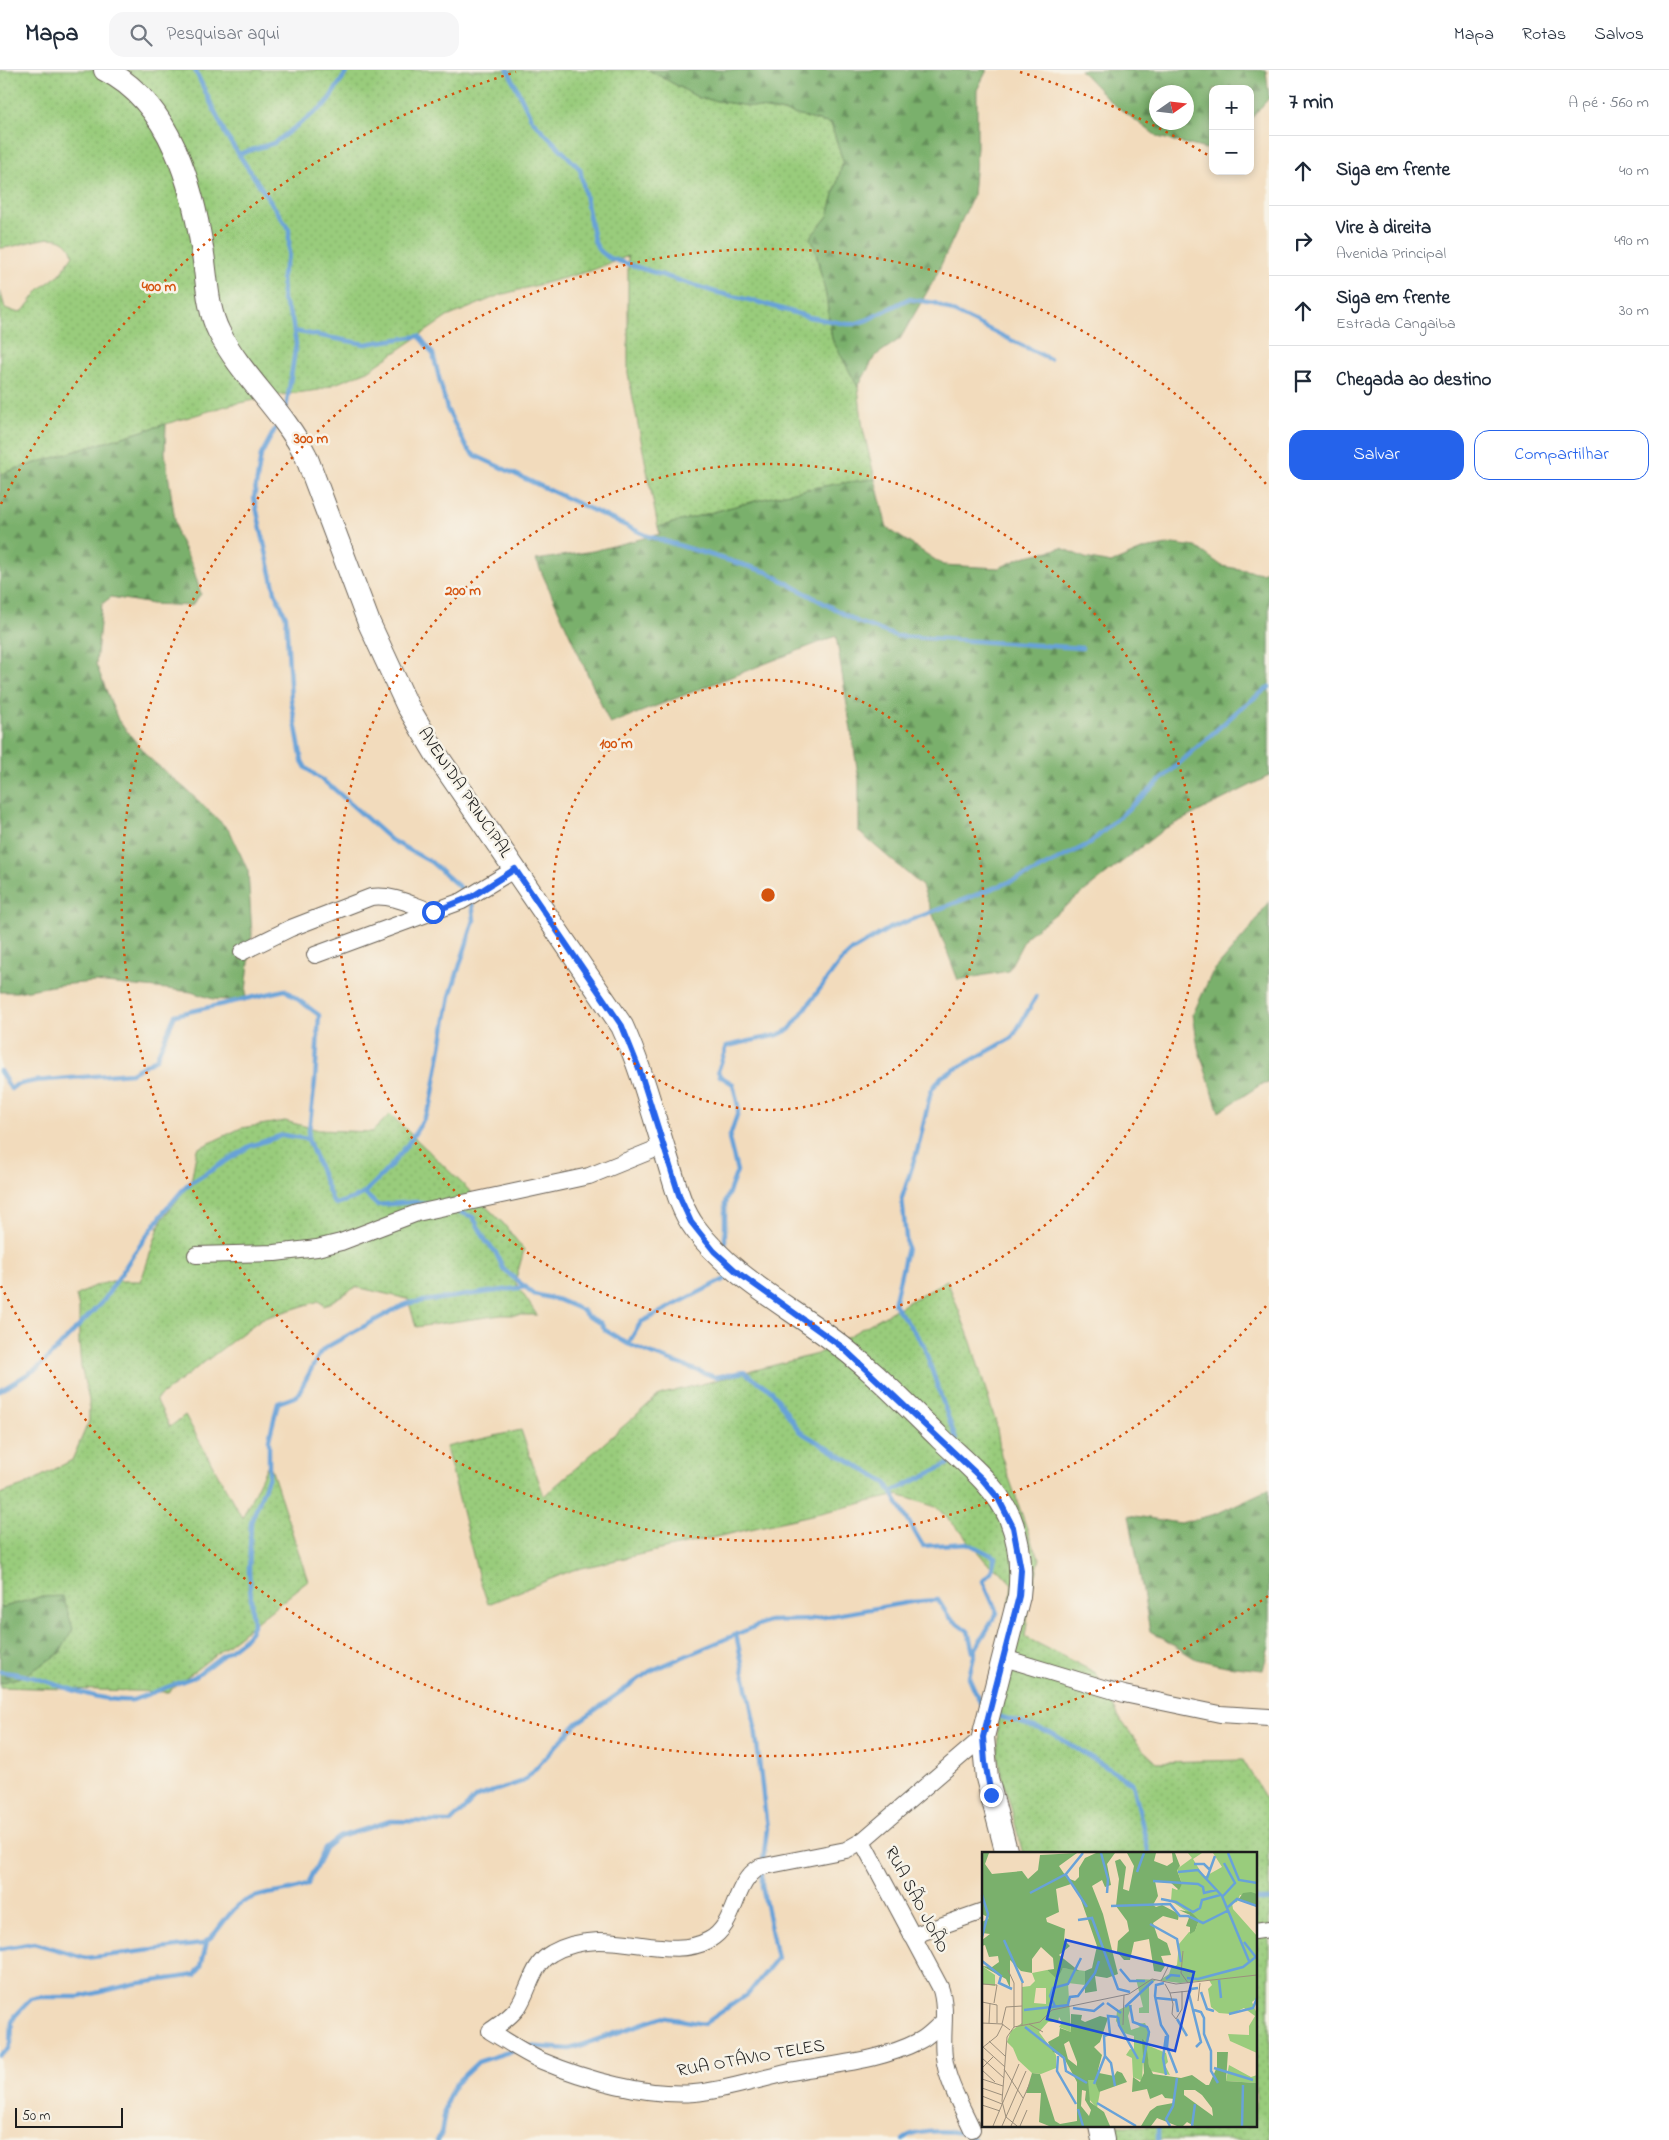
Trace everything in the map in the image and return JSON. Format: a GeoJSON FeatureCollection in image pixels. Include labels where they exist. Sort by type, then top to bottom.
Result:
{"type":"FeatureCollection","features":[{"type":"Feature","properties":{"kind":"street","name":"AVENIDA PRINCIPAL"},"geometry":{"type":"LineString","coordinates":[[105,70],[137,91],[158,119],[174,148],[192,195],[197,214],[212,311],[218,330],[232,355],[300,444],[377,642],[407,705],[436,754],[622,1026],[640,1071],[685,1211],[696,1229],[714,1251],[737,1272],[842,1347],[960,1457],[998,1498],[1013,1527],[1021,1570],[1019,1596],[983,1737]]}},
{"type":"Feature","properties":{"kind":"street"},"geometry":{"type":"LineString","coordinates":[[315,955],[473,896],[515,869]]}},
{"type":"Feature","properties":{"kind":"street"},"geometry":{"type":"LineString","coordinates":[[242,952],[291,928],[371,897],[394,897],[433,912]]}},
{"type":"Feature","properties":{"kind":"street"},"geometry":{"type":"LineString","coordinates":[[196,1256],[275,1253],[317,1248],[341,1242],[396,1219],[417,1213],[589,1176],[663,1146]]}},
{"type":"Feature","properties":{"kind":"street"},"geometry":{"type":"LineString","coordinates":[[1004,1658],[1124,1694],[1220,1714],[1269,1717]]}},
{"type":"Feature","properties":{"kind":"street"},"geometry":{"type":"LineString","coordinates":[[983,1737],[987,1778],[1006,1852]]}},
{"type":"Feature","properties":{"kind":"street","name":"RUA SÃO JOÃO"},"geometry":{"type":"LineString","coordinates":[[972,2129],[946,2069],[943,2045],[943,1998],[940,1987],[862,1841],[983,1737]]}},
{"type":"Feature","properties":{"kind":"street","name":"RUA OTÁVIO TELES"},"geometry":{"type":"LineString","coordinates":[[862,1841],[846,1850],[760,1867],[753,1871],[741,1889],[725,1927],[707,1942],[692,1947],[674,1948],[604,1940],[576,1944],[552,1953],[542,1961],[518,2008],[490,2031],[542,2061],[562,2068],[614,2084],[674,2094],[695,2093],[891,2053],[921,2040],[943,2022]]}},
{"type":"Feature","properties":{"kind":"street"},"geometry":{"type":"LineString","coordinates":[[912,1936],[982,1910]]}},
{"type":"Feature","properties":{"kind":"street"},"geometry":{"type":"LineString","coordinates":[[1256,1931],[1269,1929]]}},
{"type":"Feature","properties":{"kind":"green space"},"geometry":{"type":"Polygon","coordinates":[[[0,70],[649,70],[699,98],[785,112],[831,124],[843,161],[828,216],[810,238],[814,245],[826,295],[832,339],[858,387],[863,429],[875,479],[793,492],[658,527],[628,373],[628,256],[590,271],[500,295],[447,317],[368,371],[319,390],[229,405],[6,472],[0,476],[0,290],[5,308],[16,312],[23,311],[40,289],[60,274],[73,255],[68,245],[61,240],[52,238],[0,248],[0,70]]]}},
{"type":"Feature","properties":{"kind":"green space"},"geometry":{"type":"Polygon","coordinates":[[[649,70],[987,70],[977,90],[977,147],[973,196],[934,280],[900,339],[875,356],[858,387],[832,339],[826,295],[814,245],[810,238],[828,216],[843,161],[831,124],[785,112],[699,98],[649,70]]]}},
{"type":"Feature","properties":{"kind":"green space"},"geometry":{"type":"Polygon","coordinates":[[[1080,70],[1266,70],[1269,98],[1254,115],[1254,85],[1209,85],[1209,148],[1206,149],[1158,137],[1112,103],[1080,70]]]}},
{"type":"Feature","properties":{"kind":"green space"},"geometry":{"type":"Polygon","coordinates":[[[166,424],[165,453],[177,534],[192,565],[201,594],[191,606],[152,604],[111,597],[102,604],[96,664],[118,720],[148,757],[188,791],[230,831],[248,871],[252,934],[245,1001],[213,999],[191,992],[95,982],[58,985],[17,992],[0,992],[0,476],[6,472],[166,424]]]}},
{"type":"Feature","properties":{"kind":"green space"},"geometry":{"type":"Polygon","coordinates":[[[875,479],[887,528],[943,565],[999,568],[1023,557],[1062,548],[1085,558],[1111,563],[1144,549],[1173,544],[1196,547],[1222,566],[1262,573],[1269,570],[1269,776],[1164,829],[1026,937],[1008,971],[958,980],[922,886],[859,832],[859,780],[836,636],[610,724],[536,560],[593,551],[660,534],[658,527],[765,498],[847,482],[875,479]]]}},
{"type":"Feature","properties":{"kind":"green space"},"geometry":{"type":"Polygon","coordinates":[[[1269,901],[1269,1083],[1260,1085],[1219,1112],[1198,1048],[1193,1014],[1212,973],[1250,929],[1269,901]]]}},
{"type":"Feature","properties":{"kind":"green space"},"geometry":{"type":"Polygon","coordinates":[[[390,1114],[503,1223],[524,1250],[515,1282],[537,1315],[501,1315],[416,1327],[408,1299],[356,1287],[324,1306],[319,1301],[261,1319],[156,1399],[170,1427],[185,1415],[242,1518],[269,1462],[308,1581],[168,1692],[0,1687],[0,1683],[24,1676],[40,1597],[0,1608],[0,1494],[23,1486],[72,1460],[89,1421],[89,1400],[81,1367],[79,1308],[76,1296],[92,1287],[112,1281],[141,1281],[161,1221],[191,1182],[197,1149],[241,1128],[285,1121],[319,1130],[372,1132],[390,1114]]]}},
{"type":"Feature","properties":{"kind":"green space"},"geometry":{"type":"Polygon","coordinates":[[[947,1280],[971,1342],[996,1423],[1001,1455],[1033,1546],[1040,1558],[1030,1598],[1025,1637],[1096,1673],[1120,1719],[1142,1749],[1156,1762],[1243,1760],[1269,1804],[1269,2140],[1113,2140],[1110,2128],[1256,2128],[1256,1852],[1022,1852],[998,1759],[997,1713],[1012,1584],[1000,1571],[987,1563],[962,1533],[936,1507],[898,1495],[573,1570],[488,1604],[477,1571],[446,1447],[521,1430],[544,1496],[659,1395],[817,1354],[947,1280]]]}},
{"type":"Feature","properties":{"kind":"green space"},"geometry":{"type":"Polygon","coordinates":[[[1269,1489],[1269,1646],[1263,1670],[1226,1666],[1196,1659],[1150,1631],[1129,1515],[1180,1523],[1216,1514],[1269,1489]]]}},
{"type":"Feature","properties":{"kind":"green space"},"geometry":{"type":"Polygon","coordinates":[[[63,1596],[73,1629],[60,1653],[24,1676],[0,1683],[0,1608],[40,1597],[63,1596]]]}},
{"type":"Feature","properties":{"kind":"waterway"},"geometry":{"type":"LineString","coordinates":[[195,70],[227,137],[289,229],[289,255],[282,274],[283,300],[292,319],[296,344],[286,409]]}},
{"type":"Feature","properties":{"kind":"waterway"},"geometry":{"type":"LineString","coordinates":[[239,154],[274,143],[326,104],[348,70]]}},
{"type":"Feature","properties":{"kind":"waterway"},"geometry":{"type":"LineString","coordinates":[[508,70],[532,120],[580,169],[594,240],[598,249],[609,258],[715,292],[809,317],[847,324],[867,320],[908,299],[935,303],[1050,359]]}},
{"type":"Feature","properties":{"kind":"waterway"},"geometry":{"type":"LineString","coordinates":[[294,331],[365,344],[419,336],[433,354],[447,409],[467,448],[474,455],[648,536],[767,572],[858,622],[896,636],[1082,648]]}},
{"type":"Feature","properties":{"kind":"waterway"},"geometry":{"type":"LineString","coordinates":[[275,429],[261,455],[254,498],[275,592],[286,617],[291,699],[302,761],[306,768],[334,789],[391,840],[431,862],[464,891]]}},
{"type":"Feature","properties":{"kind":"waterway"},"geometry":{"type":"LineString","coordinates":[[725,1245],[725,1203],[737,1171],[729,1139],[738,1112],[733,1084],[720,1076],[718,1071],[727,1046],[778,1035],[790,1029],[840,962],[853,950],[890,928],[1030,874],[1089,844],[1241,708],[1269,687]]}},
{"type":"Feature","properties":{"kind":"waterway"},"geometry":{"type":"LineString","coordinates":[[0,1071],[11,1089],[16,1085],[35,1081],[131,1073],[156,1059],[175,1015],[285,990],[319,1015],[315,1081],[308,1139],[333,1202],[336,1204],[355,1198],[364,1193],[393,1163],[418,1128],[431,1104],[450,996],[474,920],[472,902]]}},
{"type":"Feature","properties":{"kind":"waterway"},"geometry":{"type":"LineString","coordinates":[[956,1440],[923,1344],[894,1304],[907,1248],[902,1198],[918,1148],[931,1091],[941,1077],[1012,1038],[1036,997]]}},
{"type":"Feature","properties":{"kind":"waterway"},"geometry":{"type":"LineString","coordinates":[[0,1391],[39,1367],[104,1300],[135,1252],[164,1212],[186,1186],[250,1146],[283,1135],[308,1139]]}},
{"type":"Feature","properties":{"kind":"waterway"},"geometry":{"type":"LineString","coordinates":[[364,1193],[377,1205],[415,1202],[433,1204]]}},
{"type":"Feature","properties":{"kind":"waterway"},"geometry":{"type":"LineString","coordinates":[[457,1211],[473,1217],[487,1243],[495,1251],[504,1270],[534,1294],[559,1300],[582,1310],[587,1316],[601,1323],[605,1330],[628,1344],[715,1377],[744,1372],[772,1391],[799,1431],[886,1483],[923,1546],[967,1543],[995,1557],[991,1572],[983,1581],[997,1613],[976,1648],[969,1677],[982,1707]]}},
{"type":"Feature","properties":{"kind":"waterway"},"geometry":{"type":"LineString","coordinates":[[628,1344],[641,1322],[731,1276]]}},
{"type":"Feature","properties":{"kind":"waterway"},"geometry":{"type":"LineString","coordinates":[[0,1672],[17,1674],[83,1693],[116,1700],[133,1700],[194,1677],[243,1640],[253,1625],[249,1571],[251,1522],[269,1476],[269,1439],[278,1403],[297,1396],[320,1353],[325,1348],[409,1303],[526,1287]]}},
{"type":"Feature","properties":{"kind":"waterway"},"geometry":{"type":"LineString","coordinates":[[892,1492],[950,1463]]}},
{"type":"Feature","properties":{"kind":"waterway"},"geometry":{"type":"LineString","coordinates":[[0,1949],[34,1943],[86,1958],[202,1944],[213,1935],[237,1906],[243,1902],[259,1896],[293,1890],[308,1884],[325,1848],[339,1837],[390,1821],[451,1822],[476,1797],[524,1781],[577,1723],[650,1671],[768,1621],[807,1620],[911,1602],[938,1600],[949,1617],[968,1631],[973,1652]]}},
{"type":"Feature","properties":{"kind":"waterway"},"geometry":{"type":"LineString","coordinates":[[736,1634],[755,1727],[767,1828],[763,1862]]}},
{"type":"Feature","properties":{"kind":"waterway"},"geometry":{"type":"LineString","coordinates":[[995,1715],[1050,1732],[1132,1783],[1149,1852]]}},
{"type":"Feature","properties":{"kind":"waterway"},"geometry":{"type":"LineString","coordinates":[[524,2046],[570,2049],[662,2017],[704,2024],[749,1993],[777,1958],[762,1886],[762,1873]]}},
{"type":"Feature","properties":{"kind":"waterway"},"geometry":{"type":"LineString","coordinates":[[1256,1900],[1269,1900]]}},
{"type":"Feature","properties":{"kind":"waterway"},"geometry":{"type":"LineString","coordinates":[[0,2056],[9,2048],[11,2043],[12,2022],[15,2016],[31,1999],[40,1997],[79,1997],[134,1984],[195,1975],[201,1966],[207,1941]]}},
{"type":"Feature","properties":{"kind":"waterway"},"geometry":{"type":"LineString","coordinates":[[437,2140],[441,2135],[447,2100],[455,2084],[478,2062],[515,2050]]}},
{"type":"Feature","properties":{"kind":"waterway"},"geometry":{"type":"LineString","coordinates":[[1158,2128],[1158,2140]]}},
{"type":"Feature","properties":{"kind":"waterway"},"geometry":{"type":"LineString","coordinates":[[903,2140],[914,2134],[939,2131],[961,2133],[975,2140]]}},
{"type":"Feature","properties":{"kind":"route"},"geometry":{"type":"LineString","coordinates":[[433,912],[473,896],[515,869],[622,1026],[640,1071],[680,1198],[685,1211],[696,1229],[714,1251],[737,1272],[842,1347],[960,1457],[991,1488],[998,1498],[1013,1527],[1019,1553],[1021,1582],[1004,1658],[991,1701],[983,1737],[987,1778],[991,1795]]}}]}
